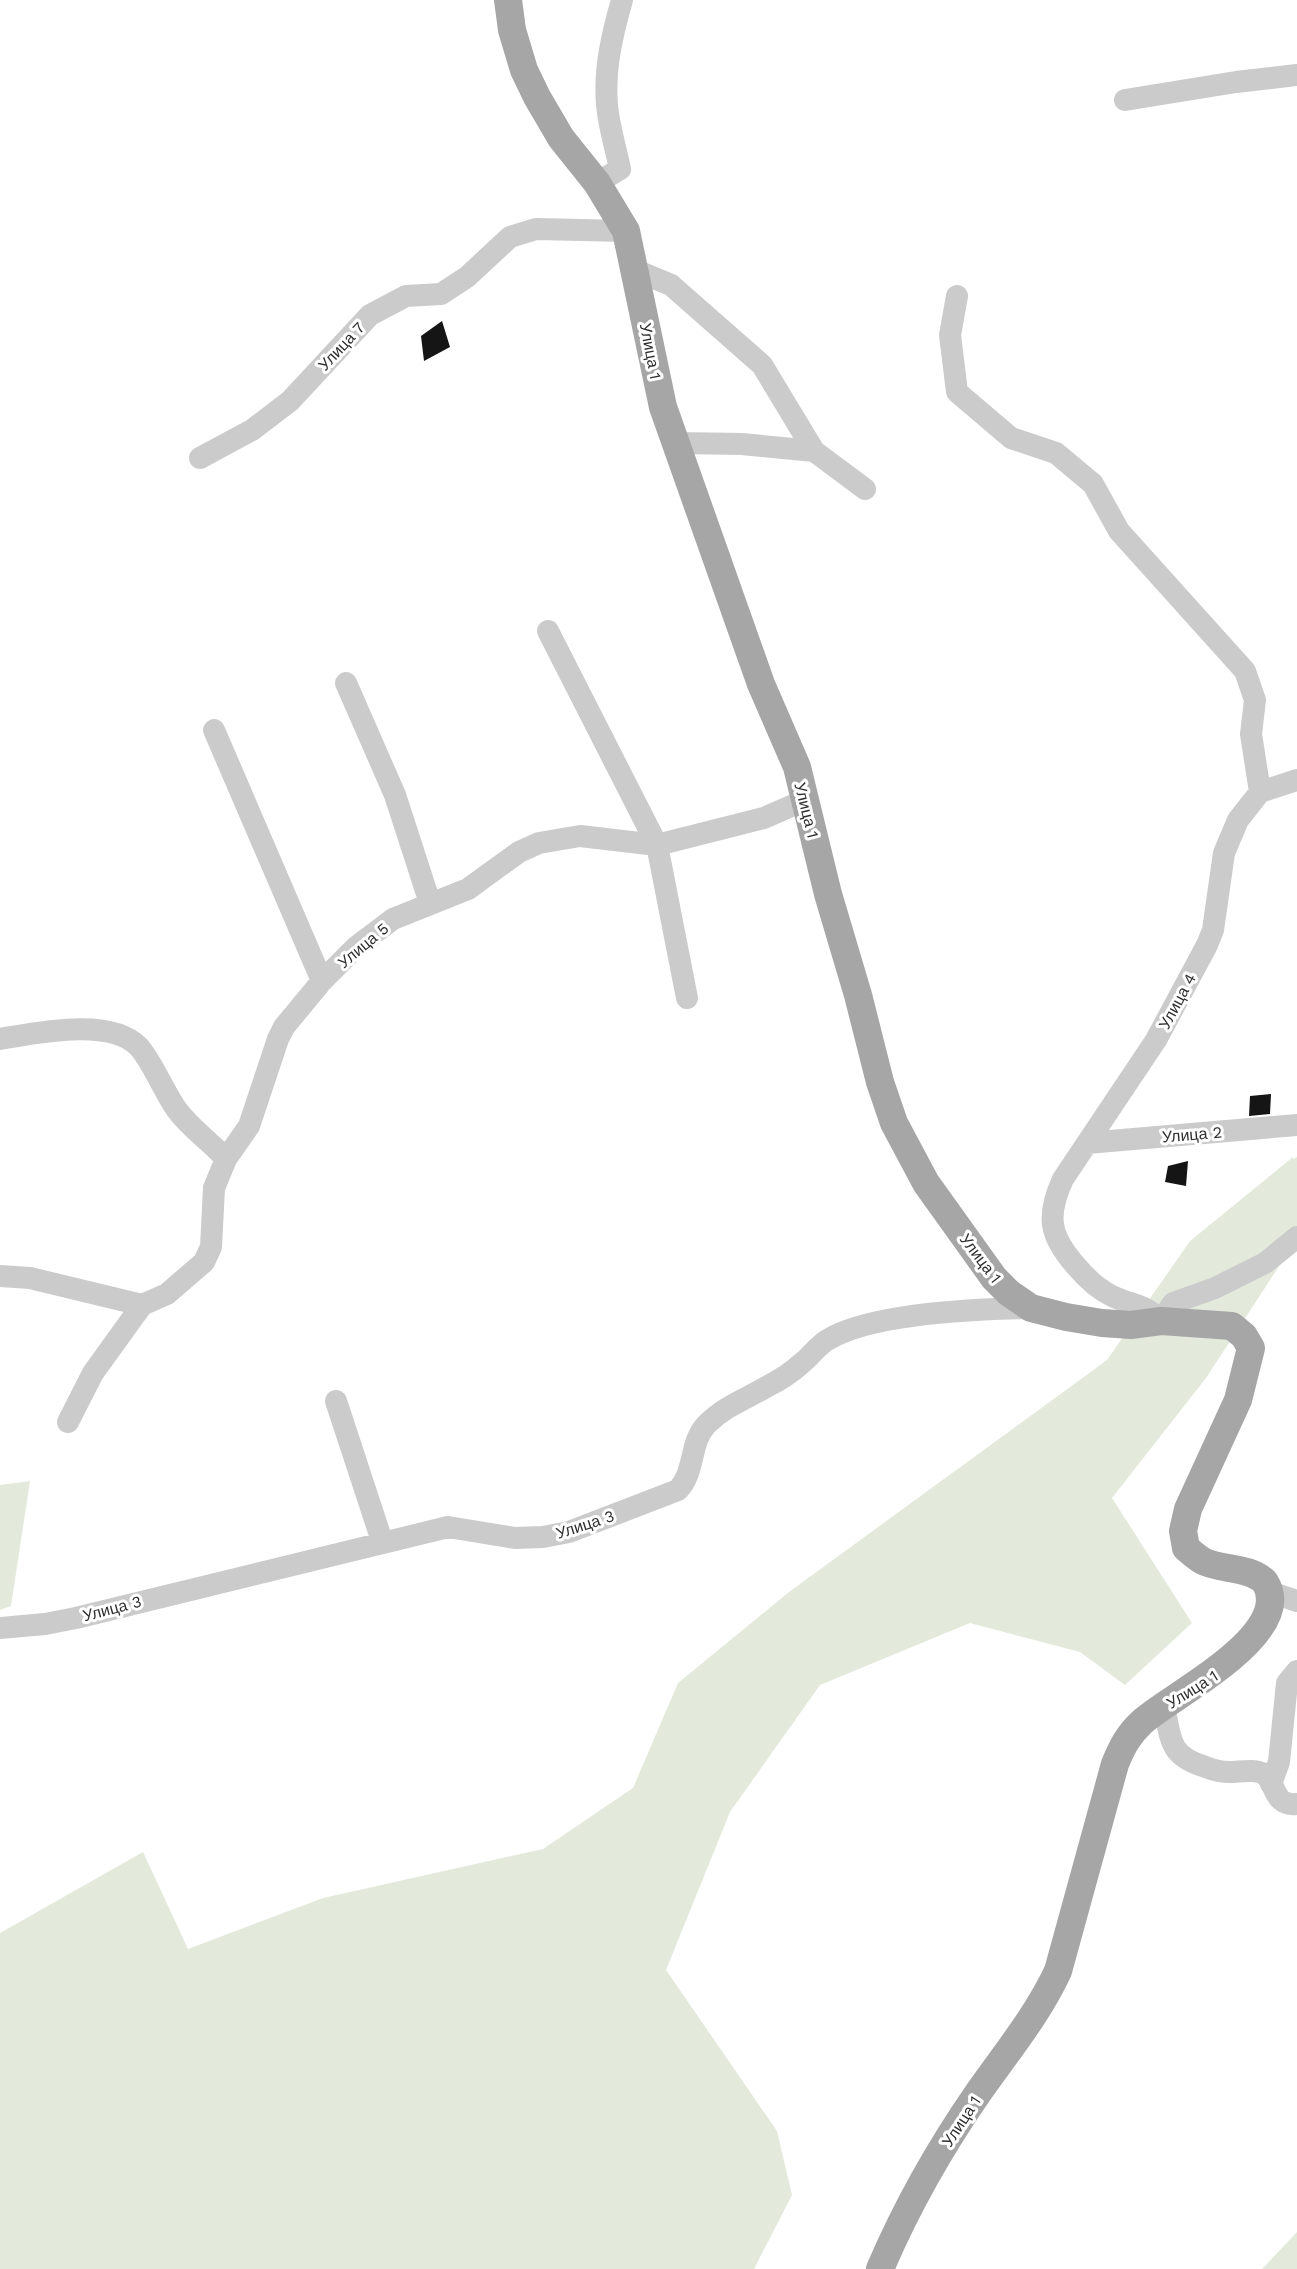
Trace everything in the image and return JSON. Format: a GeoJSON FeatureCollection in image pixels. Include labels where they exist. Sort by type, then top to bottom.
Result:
{"type":"FeatureCollection","features":[{"type":"Feature","properties":{"kind":"main road","name":"Улица 1"},"geometry":{"type":"LineString","coordinates":[[508,0],[513,30],[524,70],[561,138],[597,183],[626,231],[663,407],[761,684],[797,767],[880,1082],[894,1123],[926,1183],[994,1278],[1009,1293],[1031,1308],[1102,1323],[1131,1325],[1161,1321],[1232,1326],[1244,1336],[1251,1348],[1238,1400],[1188,1509],[1183,1531],[1186,1548],[1204,1562],[1255,1575],[1285,1597],[1277,1617],[1268,1632],[1224,1669],[1164,1706],[1126,1739],[1115,1764],[1058,1971],[1043,2001],[944,2147],[895,2233],[880,2269]]}},
{"type":"Feature","properties":{"kind":"street"},"geometry":{"type":"LineString","coordinates":[[597,183],[620,169],[607,106],[611,39],[622,0]]}},
{"type":"Feature","properties":{"kind":"street"},"geometry":{"type":"LineString","coordinates":[[1125,100],[1236,82],[1297,75]]}},
{"type":"Feature","properties":{"kind":"street","name":"Улица 7"},"geometry":{"type":"LineString","coordinates":[[200,458],[252,430],[290,401],[370,315],[406,296],[441,294],[467,277],[510,237],[536,229],[626,231]]}},
{"type":"Feature","properties":{"kind":"street"},"geometry":{"type":"LineString","coordinates":[[634,270],[671,285],[762,365],[814,451],[865,489]]}},
{"type":"Feature","properties":{"kind":"street"},"geometry":{"type":"LineString","coordinates":[[957,296],[950,335],[957,392],[1011,438],[1056,453],[1093,484],[1119,531],[1245,670],[1255,700],[1251,734],[1260,792],[1297,780]]}},
{"type":"Feature","properties":{"kind":"street"},"geometry":{"type":"LineString","coordinates":[[677,443],[742,444],[814,451]]}},
{"type":"Feature","properties":{"kind":"street"},"geometry":{"type":"LineString","coordinates":[[548,631],[657,845],[687,998]]}},
{"type":"Feature","properties":{"kind":"street"},"geometry":{"type":"LineString","coordinates":[[346,683],[395,795],[430,903]]}},
{"type":"Feature","properties":{"kind":"street"},"geometry":{"type":"LineString","coordinates":[[214,730],[322,981]]}},
{"type":"Feature","properties":{"kind":"street","name":"Улица 4"},"geometry":{"type":"LineString","coordinates":[[1161,1321],[1150,1310],[1113,1297],[1092,1283],[1064,1253],[1053,1234],[1054,1197],[1063,1179],[1156,1040],[1207,945],[1213,930],[1224,853],[1231,834],[1248,806],[1260,792]]}},
{"type":"Feature","properties":{"kind":"street","name":"Улица 5"},"geometry":{"type":"LineString","coordinates":[[142,1305],[167,1294],[204,1262],[211,1247],[214,1188],[226,1159],[249,1126],[272,1053],[284,1027],[322,981],[356,947],[393,919],[468,889],[519,852],[539,843],[580,836],[657,845],[764,818],[805,800]]}},
{"type":"Feature","properties":{"kind":"street"},"geometry":{"type":"LineString","coordinates":[[0,1039],[84,1030],[107,1031],[124,1036],[139,1047],[178,1112],[226,1159]]}},
{"type":"Feature","properties":{"kind":"street","name":"Улица 2"},"geometry":{"type":"LineString","coordinates":[[1087,1143],[1297,1125]]}},
{"type":"Feature","properties":{"kind":"street"},"geometry":{"type":"LineString","coordinates":[[1161,1321],[1173,1303],[1215,1288],[1264,1263],[1297,1237]]}},
{"type":"Feature","properties":{"kind":"street"},"geometry":{"type":"LineString","coordinates":[[0,1276],[40,1280],[142,1305],[93,1373],[68,1422]]}},
{"type":"Feature","properties":{"kind":"street","name":"Улица 3"},"geometry":{"type":"LineString","coordinates":[[0,1628],[76,1618],[382,1540],[447,1527],[515,1538],[543,1537],[569,1532],[678,1490],[686,1481],[698,1438],[704,1426],[734,1402],[768,1387],[800,1365],[828,1339],[866,1324],[976,1309],[1031,1308]]}},
{"type":"Feature","properties":{"kind":"street"},"geometry":{"type":"LineString","coordinates":[[336,1401],[382,1540]]}},
{"type":"Feature","properties":{"kind":"street"},"geometry":{"type":"LineString","coordinates":[[1271,1784],[1279,1762],[1287,1683],[1297,1671]]}},
{"type":"Feature","properties":{"kind":"street"},"geometry":{"type":"LineString","coordinates":[[1164,1706],[1172,1742],[1185,1760],[1219,1772],[1266,1774],[1277,1797],[1290,1804],[1297,1804]]}},
{"type":"Feature","properties":{"kind":"shaded area"},"geometry":{"type":"Polygon","coordinates":[[[1293,1157],[1293,1159],[1297,1157],[1297,1246],[1285,1257],[1206,1378],[1112,1498],[1192,1623],[1125,1685],[1080,1652],[970,1623],[820,1685],[730,1812],[666,1970],[777,2131],[792,2195],[754,2269],[0,2269],[0,1933],[143,1852],[188,1949],[323,1898],[543,1849],[633,1788],[678,1683],[789,1592],[1107,1360],[1190,1241],[1293,1157]]]}},
{"type":"Feature","properties":{"kind":"shaded area"},"geometry":{"type":"Polygon","coordinates":[[[30,1481],[11,1606],[0,1610],[0,1485],[30,1481]]]}},
{"type":"Feature","properties":{"kind":"shaded area"},"geometry":{"type":"Polygon","coordinates":[[[1297,2232],[1297,2269],[1262,2269],[1297,2232]]]}},
{"type":"Feature","properties":{"kind":"building"},"geometry":{"type":"Polygon","coordinates":[[[442,321],[450,347],[424,361],[421,336],[442,321]]]}},
{"type":"Feature","properties":{"kind":"building"},"geometry":{"type":"Polygon","coordinates":[[[1271,1094],[1270,1114],[1249,1116],[1250,1096],[1271,1094]]]}},
{"type":"Feature","properties":{"kind":"building"},"geometry":{"type":"Polygon","coordinates":[[[1188,1161],[1186,1186],[1165,1182],[1168,1166],[1188,1161]]]}}]}
